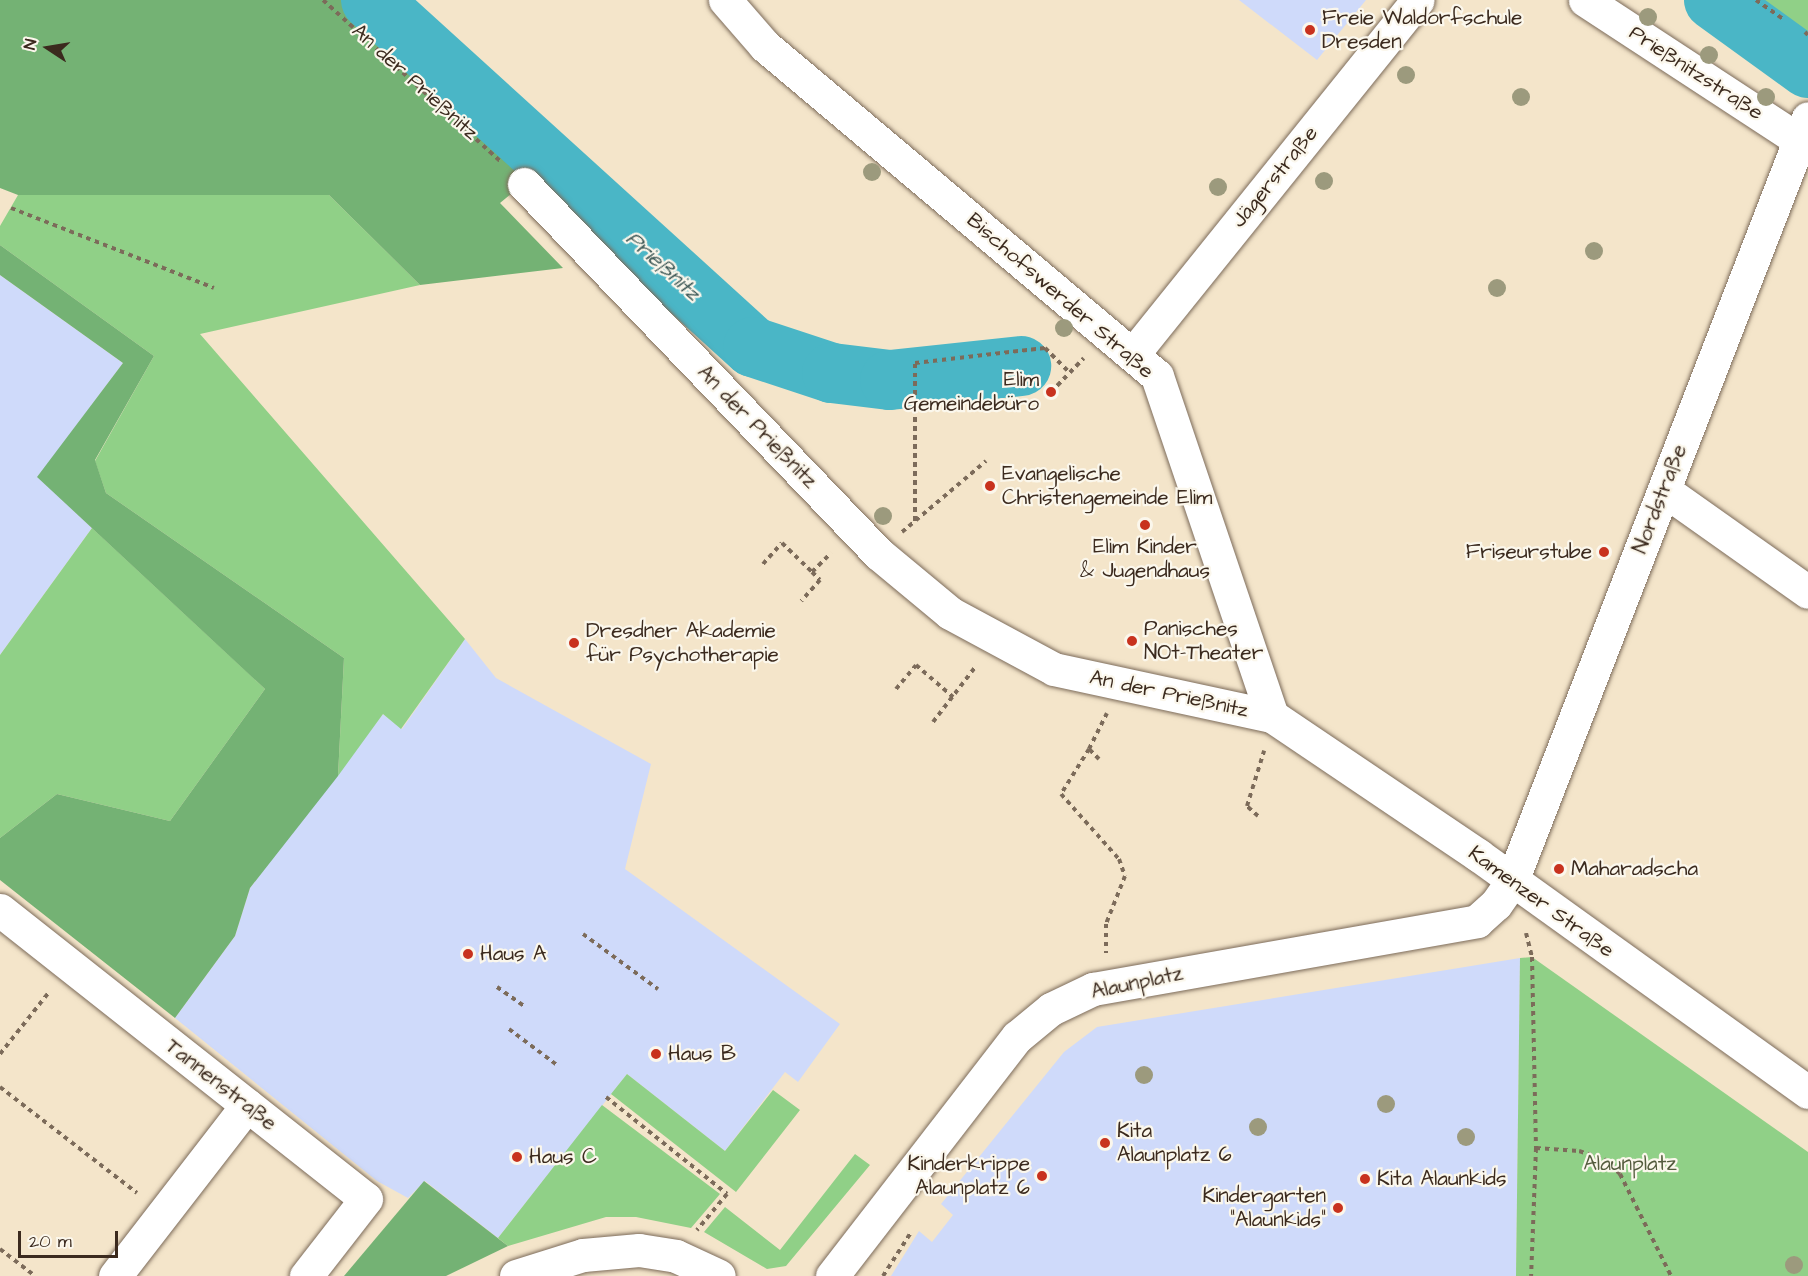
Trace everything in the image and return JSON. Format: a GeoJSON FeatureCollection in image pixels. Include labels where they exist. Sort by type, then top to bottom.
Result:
{"type":"FeatureCollection","features":[{"type":"Feature","properties":{"kind":"street","name":"Bischofswerder Straße"},"geometry":{"type":"LineString","coordinates":[[725,0],[765,46],[1133,354],[1156,376],[1272,716]]}},
{"type":"Feature","properties":{"kind":"street","name":"Jägerstraße"},"geometry":{"type":"LineString","coordinates":[[1133,354],[1418,0]]}},
{"type":"Feature","properties":{"kind":"street","name":"Prießnitzstraße"},"geometry":{"type":"LineString","coordinates":[[1585,0],[1805,134]]}},
{"type":"Feature","properties":{"kind":"street","name":"Nordstraße"},"geometry":{"type":"LineString","coordinates":[[1512,881],[1805,134]]}},
{"type":"Feature","properties":{"kind":"street","name":"An der Prießnitz"},"geometry":{"type":"LineString","coordinates":[[524,184],[879,554],[950,613],[1054,669],[1272,716]]}},
{"type":"Feature","properties":{"kind":"street"},"geometry":{"type":"LineString","coordinates":[[1664,490],[1808,592]]}},
{"type":"Feature","properties":{"kind":"street","name":"Kamenzer Straße"},"geometry":{"type":"LineString","coordinates":[[1272,716],[1512,881],[1545,908],[1808,1092]]}},
{"type":"Feature","properties":{"kind":"street","name":"Alaunplatz"},"geometry":{"type":"LineString","coordinates":[[832,1276],[1017,1037],[1051,1009],[1111,985],[1477,921],[1512,881]]}},
{"type":"Feature","properties":{"kind":"street","name":"Tannenstraße"},"geometry":{"type":"LineString","coordinates":[[0,910],[366,1199],[306,1276]]}},
{"type":"Feature","properties":{"kind":"street"},"geometry":{"type":"LineString","coordinates":[[115,1276],[247,1106]]}},
{"type":"Feature","properties":{"kind":"street"},"geometry":{"type":"LineString","coordinates":[[516,1276],[583,1255],[639,1250],[676,1256],[719,1276]]}},
{"type":"Feature","properties":{"kind":"path","name":"An der Prießnitz"},"geometry":{"type":"LineString","coordinates":[[323,0],[422,84],[524,184]]}},
{"type":"Feature","properties":{"kind":"path"},"geometry":{"type":"LineString","coordinates":[[1756,0],[1782,18]]}},
{"type":"Feature","properties":{"kind":"path"},"geometry":{"type":"LineString","coordinates":[[11,208],[214,288]]}},
{"type":"Feature","properties":{"kind":"path"},"geometry":{"type":"LineString","coordinates":[[1051,392],[1108,333]]}},
{"type":"Feature","properties":{"kind":"path"},"geometry":{"type":"LineString","coordinates":[[915,521],[915,363],[1045,348],[1070,373]]}},
{"type":"Feature","properties":{"kind":"path"},"geometry":{"type":"LineString","coordinates":[[879,554],[986,461]]}},
{"type":"Feature","properties":{"kind":"path"},"geometry":{"type":"LineString","coordinates":[[763,564],[782,543],[812,572],[820,580],[801,601]]}},
{"type":"Feature","properties":{"kind":"path"},"geometry":{"type":"LineString","coordinates":[[812,572],[836,547]]}},
{"type":"Feature","properties":{"kind":"path"},"geometry":{"type":"LineString","coordinates":[[933,722],[980,660]]}},
{"type":"Feature","properties":{"kind":"path"},"geometry":{"type":"LineString","coordinates":[[896,689],[916,665],[953,697]]}},
{"type":"Feature","properties":{"kind":"path"},"geometry":{"type":"LineString","coordinates":[[1110,707],[1089,749],[1061,794],[1119,859],[1125,876],[1106,924],[1111,985]]}},
{"type":"Feature","properties":{"kind":"path"},"geometry":{"type":"LineString","coordinates":[[1258,816],[1247,806],[1272,716]]}},
{"type":"Feature","properties":{"kind":"path"},"geometry":{"type":"LineString","coordinates":[[1089,749],[1099,759]]}},
{"type":"Feature","properties":{"kind":"path"},"geometry":{"type":"LineString","coordinates":[[1531,1276],[1536,1148],[1532,957],[1526,933],[1545,908]]}},
{"type":"Feature","properties":{"kind":"path"},"geometry":{"type":"LineString","coordinates":[[583,934],[658,990]]}},
{"type":"Feature","properties":{"kind":"path"},"geometry":{"type":"LineString","coordinates":[[0,1054],[69,965]]}},
{"type":"Feature","properties":{"kind":"path"},"geometry":{"type":"LineString","coordinates":[[497,987],[526,1007]]}},
{"type":"Feature","properties":{"kind":"path"},"geometry":{"type":"LineString","coordinates":[[509,1029],[557,1065]]}},
{"type":"Feature","properties":{"kind":"path"},"geometry":{"type":"LineString","coordinates":[[0,1087],[162,1213]]}},
{"type":"Feature","properties":{"kind":"path"},"geometry":{"type":"LineString","coordinates":[[606,1097],[727,1194],[676,1256]]}},
{"type":"Feature","properties":{"kind":"path"},"geometry":{"type":"LineString","coordinates":[[1536,1148],[1587,1154],[1604,1159],[1620,1174],[1671,1276]]}},
{"type":"Feature","properties":{"kind":"path"},"geometry":{"type":"LineString","coordinates":[[0,1249],[35,1276]]}},
{"type":"Feature","properties":{"kind":"shaded area","name":"Freie Waldorfschule Dresden"},"geometry":{"type":"Polygon","coordinates":[[[1239,0],[1366,0],[1317,60],[1239,0]]]}},
{"type":"Feature","properties":{"kind":"shaded area"},"geometry":{"type":"Polygon","coordinates":[[[0,275],[123,363],[38,477],[92,528],[0,655],[0,275]]]}},
{"type":"Feature","properties":{"kind":"shaded area"},"geometry":{"type":"Polygon","coordinates":[[[465,639],[496,678],[651,764],[625,869],[840,1024],[798,1082],[785,1072],[725,1151],[627,1074],[498,1238],[425,1181],[408,1198],[377,1181],[175,1018],[235,936],[250,888],[383,714],[402,729],[465,639]]]}},
{"type":"Feature","properties":{"kind":"shaded area"},"geometry":{"type":"Polygon","coordinates":[[[1520,958],[1516,1276],[891,1276],[919,1231],[932,1242],[953,1215],[941,1204],[1064,1052],[1097,1027],[1520,958]]]}},
{"type":"Feature","properties":{"kind":"green space"},"geometry":{"type":"Polygon","coordinates":[[[0,0],[392,0],[562,152],[500,203],[563,268],[420,285],[329,195],[18,195],[0,188],[0,0]]]}},
{"type":"Feature","properties":{"kind":"green space"},"geometry":{"type":"Polygon","coordinates":[[[1748,0],[1808,0],[1808,41],[1748,0]]]}},
{"type":"Feature","properties":{"kind":"green space"},"geometry":{"type":"Polygon","coordinates":[[[18,195],[329,195],[420,285],[200,334],[465,639],[401,729],[383,714],[338,776],[344,658],[106,493],[95,461],[154,356],[0,245],[0,226],[18,195]]]}},
{"type":"Feature","properties":{"kind":"green space"},"geometry":{"type":"Polygon","coordinates":[[[0,245],[154,356],[95,460],[106,493],[344,658],[338,776],[250,888],[235,936],[175,1018],[0,880],[0,838],[57,794],[170,821],[265,689],[37,477],[123,363],[0,275],[0,245]]]}},
{"type":"Feature","properties":{"kind":"green space"},"geometry":{"type":"Polygon","coordinates":[[[92,528],[265,689],[170,821],[57,794],[0,838],[0,655],[92,528]]]}},
{"type":"Feature","properties":{"kind":"green space","name":"Alaunplatz"},"geometry":{"type":"Polygon","coordinates":[[[1532,957],[1808,1152],[1808,1276],[1516,1276],[1520,958],[1532,957]]]}},
{"type":"Feature","properties":{"kind":"green space"},"geometry":{"type":"Polygon","coordinates":[[[627,1074],[725,1151],[773,1090],[800,1110],[736,1192],[611,1094],[627,1074]]]}},
{"type":"Feature","properties":{"kind":"green space"},"geometry":{"type":"Polygon","coordinates":[[[602,1105],[720,1194],[691,1228],[636,1217],[606,1217],[508,1246],[498,1238],[602,1105]]]}},
{"type":"Feature","properties":{"kind":"green space"},"geometry":{"type":"Polygon","coordinates":[[[855,1154],[870,1165],[786,1266],[767,1269],[704,1232],[725,1207],[780,1250],[855,1154]]]}},
{"type":"Feature","properties":{"kind":"green space"},"geometry":{"type":"Polygon","coordinates":[[[424,1181],[508,1246],[446,1276],[344,1276],[424,1181]]]}},
{"type":"Feature","properties":{"kind":"waterway","name":"Prießnitz"},"geometry":{"type":"LineString","coordinates":[[371,0],[753,347],[832,373],[890,380],[1021,366]]}},
{"type":"Feature","properties":{"kind":"waterway","name":"Prießnitz"},"geometry":{"type":"LineString","coordinates":[[1714,0],[1808,68]]}},
{"type":"Feature","properties":{"kind":"place","name":"Freie Waldorfschule Dresden"},"geometry":{"type":"Point","coordinates":[1310,30]}},
{"type":"Feature","properties":{"kind":"place","name":"Elim Gemeindebüro"},"geometry":{"type":"Point","coordinates":[1051,392]}},
{"type":"Feature","properties":{"kind":"place","name":"Evangelische Christengemeinde Elim"},"geometry":{"type":"Point","coordinates":[990,486]}},
{"type":"Feature","properties":{"kind":"place","name":"Elim Kinder & Jugendhaus"},"geometry":{"type":"Point","coordinates":[1145,525]}},
{"type":"Feature","properties":{"kind":"place","name":"Friseurstube"},"geometry":{"type":"Point","coordinates":[1604,552]}},
{"type":"Feature","properties":{"kind":"place","name":"Panisches NOt-Theater"},"geometry":{"type":"Point","coordinates":[1132,641]}},
{"type":"Feature","properties":{"kind":"place","name":"Dresdner Akademie für Psychotherapie"},"geometry":{"type":"Point","coordinates":[574,643]}},
{"type":"Feature","properties":{"kind":"place","name":"Maharadscha"},"geometry":{"type":"Point","coordinates":[1559,869]}},
{"type":"Feature","properties":{"kind":"place","name":"Haus A"},"geometry":{"type":"Point","coordinates":[468,954]}},
{"type":"Feature","properties":{"kind":"place","name":"Haus B"},"geometry":{"type":"Point","coordinates":[656,1054]}},
{"type":"Feature","properties":{"kind":"place","name":"Kita Alaunplatz 6"},"geometry":{"type":"Point","coordinates":[1105,1143]}},
{"type":"Feature","properties":{"kind":"place","name":"Haus C"},"geometry":{"type":"Point","coordinates":[517,1157]}},
{"type":"Feature","properties":{"kind":"place","name":"Kinderkrippe Alaunplatz 6"},"geometry":{"type":"Point","coordinates":[1042,1176]}},
{"type":"Feature","properties":{"kind":"place","name":"Kita Alaunkids"},"geometry":{"type":"Point","coordinates":[1365,1179]}},
{"type":"Feature","properties":{"kind":"place","name":"Kindergarten \"Alaunkids\""},"geometry":{"type":"Point","coordinates":[1338,1208]}}]}
